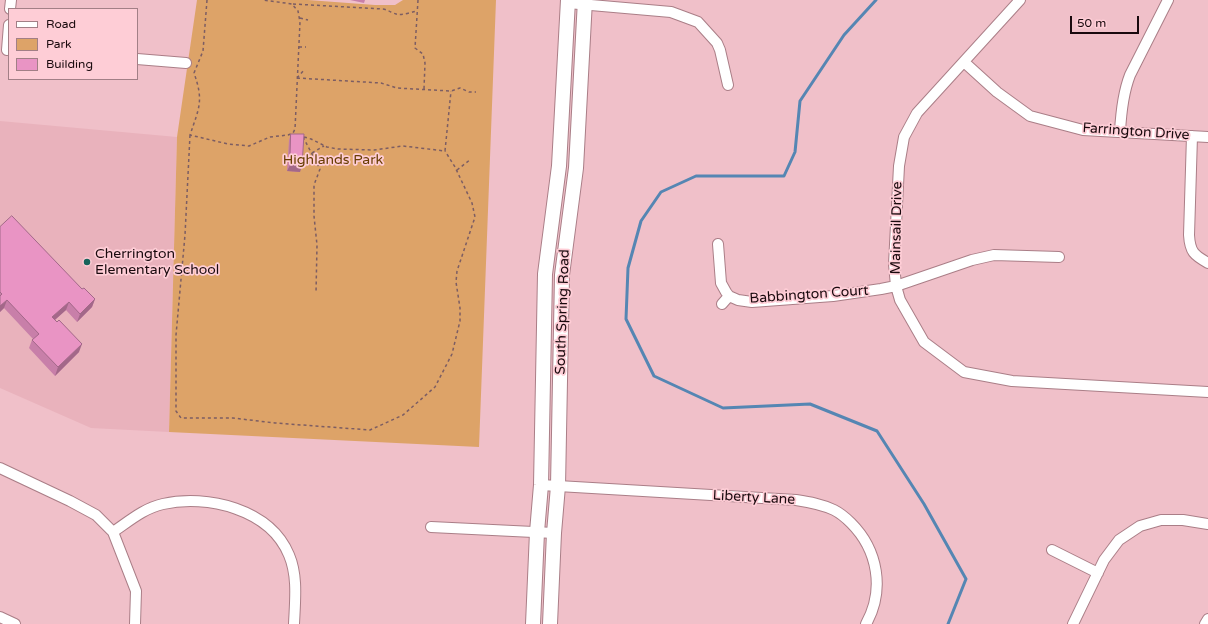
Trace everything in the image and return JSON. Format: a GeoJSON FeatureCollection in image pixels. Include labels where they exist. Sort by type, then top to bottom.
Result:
{"type":"FeatureCollection","features":[{"type":"Feature","properties":{"kind":"main road","name":"South Spring Road"},"geometry":{"type":"LineString","coordinates":[[533,624],[537,532],[541,485],[545,274],[559,166],[568,1]]}},
{"type":"Feature","properties":{"kind":"main road","name":"South Spring Road"},"geometry":{"type":"LineString","coordinates":[[550,624],[554,532],[558,486],[562,275],[576,168],[585,2]]}},
{"type":"Feature","properties":{"kind":"street","name":"Mainsail Drive"},"geometry":{"type":"LineString","coordinates":[[1020,0],[917,113],[904,137],[899,166],[894,264],[896,286],[900,300],[924,342],[964,372],[1012,381],[1208,392]]}},
{"type":"Feature","properties":{"kind":"street"},"geometry":{"type":"LineString","coordinates":[[1120,132],[1125,86],[1168,0]]}},
{"type":"Feature","properties":{"kind":"street"},"geometry":{"type":"LineString","coordinates":[[568,1],[671,12],[698,22],[717,43],[728,85]]}},
{"type":"Feature","properties":{"kind":"street"},"geometry":{"type":"LineString","coordinates":[[5,50],[8,31]]}},
{"type":"Feature","properties":{"kind":"street"},"geometry":{"type":"LineString","coordinates":[[138,59],[186,62]]}},
{"type":"Feature","properties":{"kind":"street","name":"Farrington Drive"},"geometry":{"type":"LineString","coordinates":[[964,62],[996,92],[1030,116],[1084,130],[1208,136]]}},
{"type":"Feature","properties":{"kind":"street"},"geometry":{"type":"LineString","coordinates":[[1192,136],[1190,246],[1196,256],[1208,263]]}},
{"type":"Feature","properties":{"kind":"street","name":"Babbington Court"},"geometry":{"type":"LineString","coordinates":[[718,244],[721,283],[730,296],[738,300],[752,302],[833,296],[896,286],[972,260],[994,255],[1059,257]]}},
{"type":"Feature","properties":{"kind":"street"},"geometry":{"type":"LineString","coordinates":[[722,304],[730,296]]}},
{"type":"Feature","properties":{"kind":"street"},"geometry":{"type":"LineString","coordinates":[[0,468],[89,511],[96,515],[113,532],[136,591],[135,624]]}},
{"type":"Feature","properties":{"kind":"street","name":"Liberty Lane"},"geometry":{"type":"LineString","coordinates":[[541,485],[796,500],[821,505],[835,510],[858,530],[872,553],[877,585],[873,606],[866,624]]}},
{"type":"Feature","properties":{"kind":"street"},"geometry":{"type":"LineString","coordinates":[[113,532],[145,510],[162,504],[182,501],[223,504],[246,512],[272,529],[281,540],[289,555],[295,577],[294,624]]}},
{"type":"Feature","properties":{"kind":"street"},"geometry":{"type":"LineString","coordinates":[[1073,624],[1104,560],[1119,540],[1140,526],[1161,520],[1183,520],[1208,524]]}},
{"type":"Feature","properties":{"kind":"street"},"geometry":{"type":"LineString","coordinates":[[431,527],[554,532]]}},
{"type":"Feature","properties":{"kind":"street"},"geometry":{"type":"LineString","coordinates":[[1052,550],[1098,573]]}},
{"type":"Feature","properties":{"kind":"street"},"geometry":{"type":"LineString","coordinates":[[0,617],[15,624]]}},
{"type":"Feature","properties":{"kind":"street"},"geometry":{"type":"LineString","coordinates":[[1205,624],[1208,619]]}},
{"type":"Feature","properties":{"kind":"path"},"geometry":{"type":"LineString","coordinates":[[206,0],[203,51],[194,72],[200,95],[199,109],[190,135],[185,235],[176,335],[176,411],[182,418],[233,418],[275,423],[370,430],[403,415],[435,387],[452,354],[460,321],[460,308],[456,282],[457,271],[475,217],[472,203],[445,151],[451,91]]}},
{"type":"Feature","properties":{"kind":"path"},"geometry":{"type":"LineString","coordinates":[[263,0],[292,4],[384,9],[390,10],[395,14],[417,11]]}},
{"type":"Feature","properties":{"kind":"path"},"geometry":{"type":"LineString","coordinates":[[418,0],[415,48],[423,54],[425,62],[424,90]]}},
{"type":"Feature","properties":{"kind":"path"},"geometry":{"type":"LineString","coordinates":[[292,4],[297,8],[300,18],[295,129],[293,133]]}},
{"type":"Feature","properties":{"kind":"path"},"geometry":{"type":"LineString","coordinates":[[300,18],[308,20]]}},
{"type":"Feature","properties":{"kind":"path"},"geometry":{"type":"LineString","coordinates":[[299,47],[306,47]]}},
{"type":"Feature","properties":{"kind":"path"},"geometry":{"type":"LineString","coordinates":[[297,78],[304,70]]}},
{"type":"Feature","properties":{"kind":"path"},"geometry":{"type":"LineString","coordinates":[[297,78],[380,83],[397,88],[424,90],[451,91],[460,88],[469,92],[476,92]]}},
{"type":"Feature","properties":{"kind":"path"},"geometry":{"type":"LineString","coordinates":[[190,135],[228,144],[249,146],[270,137],[293,133],[338,149],[374,150],[403,146],[445,151]]}},
{"type":"Feature","properties":{"kind":"path"},"geometry":{"type":"LineString","coordinates":[[303,137],[320,168],[314,185],[314,216],[318,245],[316,293]]}},
{"type":"Feature","properties":{"kind":"path"},"geometry":{"type":"LineString","coordinates":[[312,153],[324,145]]}},
{"type":"Feature","properties":{"kind":"path"},"geometry":{"type":"LineString","coordinates":[[456,170],[471,159]]}},
{"type":"Feature","properties":{"kind":"shaded area","name":"Cherrington Elementary School"},"geometry":{"type":"Polygon","coordinates":[[[0,121],[177,137],[169,432],[91,428],[0,388],[0,121]]]}},
{"type":"Feature","properties":{"kind":"green space","name":"Highlands Park"},"geometry":{"type":"Polygon","coordinates":[[[197,0],[308,0],[395,5],[403,0],[496,0],[479,447],[169,432],[177,137],[197,0]]]}},
{"type":"Feature","properties":{"kind":"building"},"geometry":{"type":"Polygon","coordinates":[[[291,134],[304,134],[302,166],[290,165],[291,134]]]}},
{"type":"Feature","properties":{"kind":"building"},"geometry":{"type":"Polygon","coordinates":[[[12,216],[82,289],[84,288],[95,299],[80,314],[69,302],[52,317],[57,322],[59,320],[82,344],[58,367],[32,340],[39,334],[7,300],[0,306],[0,296],[2,294],[0,292],[0,227],[12,216]]]}},
{"type":"Feature","properties":{"kind":"waterway"},"geometry":{"type":"LineString","coordinates":[[876,0],[844,35],[800,101],[795,152],[784,176],[696,176],[661,192],[641,221],[628,268],[626,319],[654,376],[723,408],[810,404],[877,431],[924,504],[966,579],[948,624]]}},
{"type":"Feature","properties":{"kind":"place","name":"Cherrington Elementary School"},"geometry":{"type":"Point","coordinates":[87,262]}}]}
